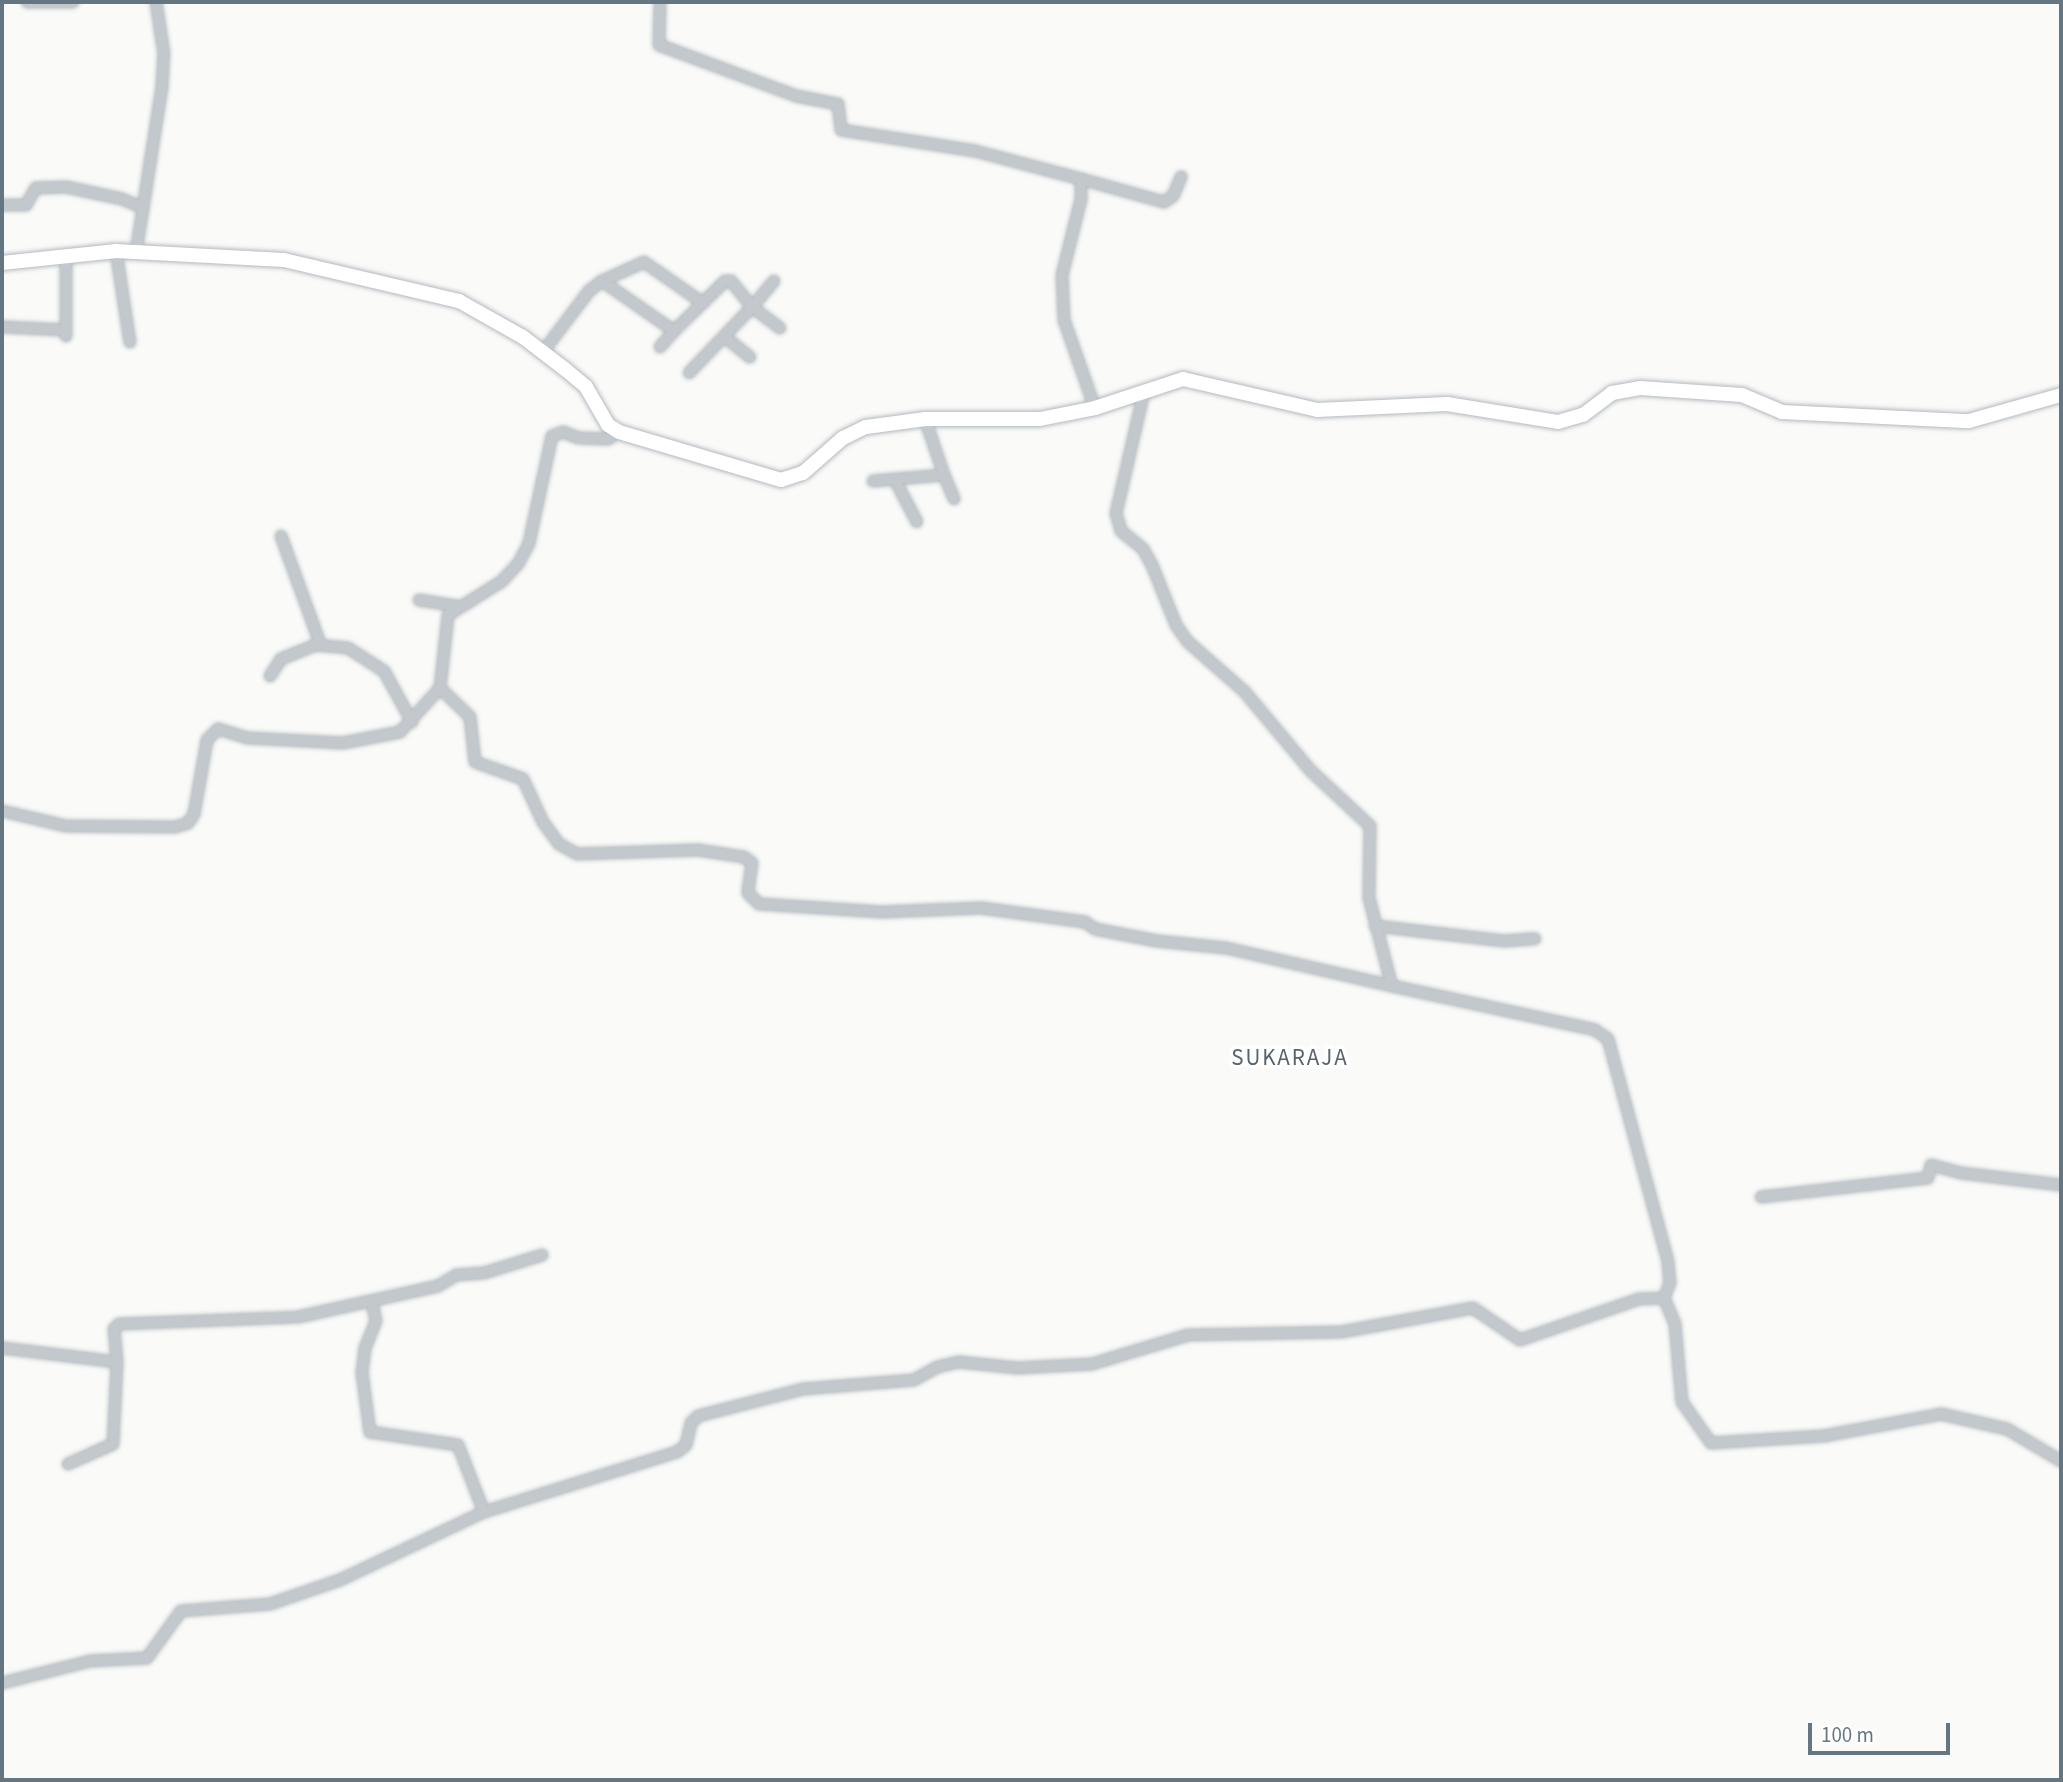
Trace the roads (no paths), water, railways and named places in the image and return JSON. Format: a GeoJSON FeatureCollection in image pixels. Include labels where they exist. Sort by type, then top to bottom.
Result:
{"type":"FeatureCollection","features":[{"type":"Feature","properties":{"kind":"main road"},"geometry":{"type":"LineString","coordinates":[[2,263],[116,251],[284,260],[365,278],[481,310],[586,387],[597,412],[619,432],[781,480],[803,473],[852,432],[925,419],[1040,419],[1095,408],[1165,382],[1195,380],[1317,410],[1447,404],[1558,422],[1583,415],[1612,393],[1640,388],[1742,395],[1782,412],[1969,421],[2061,395]]}},
{"type":"Feature","properties":{"kind":"street"},"geometry":{"type":"LineString","coordinates":[[27,2],[73,2]]}},
{"type":"Feature","properties":{"kind":"street"},"geometry":{"type":"LineString","coordinates":[[136,252],[162,87],[164,54],[156,2]]}},
{"type":"Feature","properties":{"kind":"street"},"geometry":{"type":"LineString","coordinates":[[660,2],[659,45],[796,96],[838,104],[841,130],[975,151],[1164,202],[1173,196],[1181,177]]}},
{"type":"Feature","properties":{"kind":"street"},"geometry":{"type":"LineString","coordinates":[[1081,179],[1081,199],[1062,275],[1064,320],[1095,408]]}},
{"type":"Feature","properties":{"kind":"street"},"geometry":{"type":"LineString","coordinates":[[2,205],[26,205],[34,188],[66,187],[143,208]]}},
{"type":"Feature","properties":{"kind":"street"},"geometry":{"type":"LineString","coordinates":[[116,251],[130,342]]}},
{"type":"Feature","properties":{"kind":"street"},"geometry":{"type":"LineString","coordinates":[[2,327],[66,333],[66,258]]}},
{"type":"Feature","properties":{"kind":"street"},"geometry":{"type":"LineString","coordinates":[[542,353],[589,290],[643,262],[703,303]]}},
{"type":"Feature","properties":{"kind":"street"},"geometry":{"type":"LineString","coordinates":[[660,347],[728,280],[752,307],[780,328]]}},
{"type":"Feature","properties":{"kind":"street"},"geometry":{"type":"LineString","coordinates":[[602,281],[674,331]]}},
{"type":"Feature","properties":{"kind":"street"},"geometry":{"type":"LineString","coordinates":[[689,373],[774,281]]}},
{"type":"Feature","properties":{"kind":"street"},"geometry":{"type":"LineString","coordinates":[[725,337],[750,357]]}},
{"type":"Feature","properties":{"kind":"street"},"geometry":{"type":"LineString","coordinates":[[1144,392],[1116,513],[1118,523],[1152,565],[1171,615],[1187,641],[1244,691],[1311,771],[1370,826],[1369,898],[1392,986]]}},
{"type":"Feature","properties":{"kind":"street"},"geometry":{"type":"LineString","coordinates":[[925,419],[954,499]]}},
{"type":"Feature","properties":{"kind":"street"},"geometry":{"type":"LineString","coordinates":[[2,811],[66,826],[175,827],[188,823],[194,814],[207,740],[218,729],[248,738],[342,743],[400,732],[412,722],[440,688],[448,615],[458,606],[502,581],[518,564],[528,543],[552,436],[563,432],[579,438],[608,439],[619,432]]}},
{"type":"Feature","properties":{"kind":"street"},"geometry":{"type":"LineString","coordinates":[[873,481],[944,475]]}},
{"type":"Feature","properties":{"kind":"street"},"geometry":{"type":"LineString","coordinates":[[895,480],[917,522]]}},
{"type":"Feature","properties":{"kind":"street"},"geometry":{"type":"LineString","coordinates":[[281,536],[320,643]]}},
{"type":"Feature","properties":{"kind":"street"},"geometry":{"type":"LineString","coordinates":[[419,600],[458,606]]}},
{"type":"Feature","properties":{"kind":"street"},"geometry":{"type":"LineString","coordinates":[[270,676],[281,659],[320,643],[348,648],[378,665],[412,722]]}},
{"type":"Feature","properties":{"kind":"street"},"geometry":{"type":"LineString","coordinates":[[440,688],[470,717],[475,762],[523,779],[543,822],[559,844],[577,854],[698,850],[744,857],[752,863],[748,893],[759,904],[882,912],[981,908],[1085,922],[1095,929],[1157,941],[1226,948],[1595,1030],[1608,1039],[1668,1262],[1670,1283],[1664,1298],[1675,1324],[1682,1402],[1711,1443],[1824,1436],[1941,1414],[2007,1429],[2061,1461]]}},
{"type":"Feature","properties":{"kind":"street"},"geometry":{"type":"LineString","coordinates":[[1375,926],[1504,941],[1535,939]]}},
{"type":"Feature","properties":{"kind":"street"},"geometry":{"type":"LineString","coordinates":[[1761,1197],[1928,1178],[1931,1165],[1961,1173],[2061,1185]]}},
{"type":"Feature","properties":{"kind":"street"},"geometry":{"type":"LineString","coordinates":[[68,1464],[109,1448],[114,1441],[112,1384],[117,1362],[114,1329],[119,1324],[260,1321],[372,1302],[438,1286],[456,1275],[484,1273],[542,1255]]}},
{"type":"Feature","properties":{"kind":"street"},"geometry":{"type":"LineString","coordinates":[[2,1683],[90,1661],[147,1658],[181,1611],[285,1600],[380,1562],[484,1512],[677,1452],[686,1445],[691,1423],[698,1416],[803,1389],[914,1381],[937,1367],[959,1362],[1018,1368],[1093,1364],[1188,1335],[1342,1332],[1473,1308],[1520,1340],[1639,1299],[1664,1298]]}},
{"type":"Feature","properties":{"kind":"street"},"geometry":{"type":"LineString","coordinates":[[372,1302],[376,1321],[365,1348],[362,1373],[370,1432],[458,1445],[484,1512]]}},
{"type":"Feature","properties":{"kind":"street"},"geometry":{"type":"LineString","coordinates":[[2,1348],[117,1362]]}},
{"type":"Feature","properties":{"kind":"district","name":"SUKARAJA"},"geometry":{"type":"Point","coordinates":[1290,1058]}}]}
